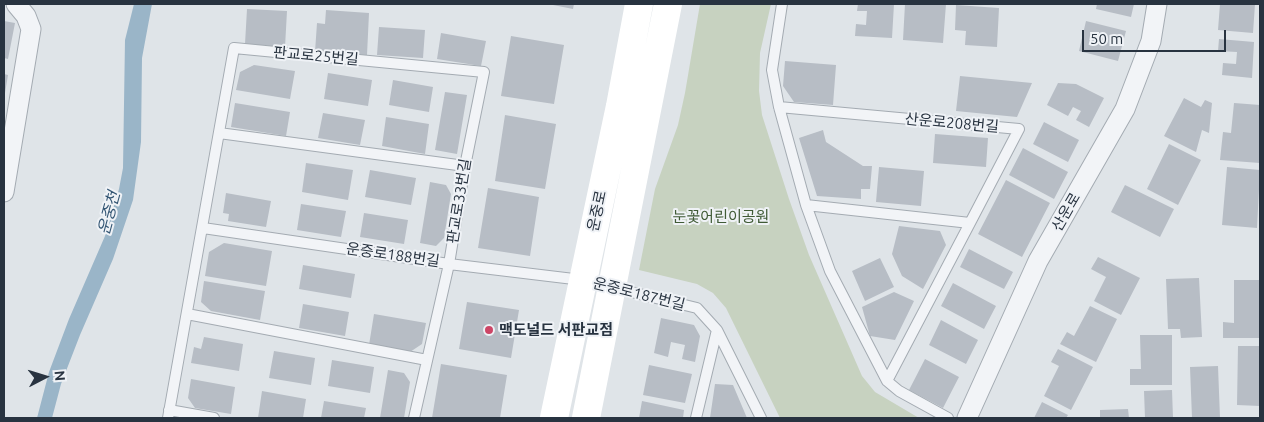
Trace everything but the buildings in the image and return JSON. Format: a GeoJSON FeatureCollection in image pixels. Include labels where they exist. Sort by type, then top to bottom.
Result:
{"type":"FeatureCollection","features":[{"type":"Feature","properties":{"kind":"main road","name":"운중로"},"geometry":{"type":"LineString","coordinates":[[554,418],[620,106],[639,4]]}},
{"type":"Feature","properties":{"kind":"main road","name":"운중로"},"geometry":{"type":"LineString","coordinates":[[586,418],[668,4]]}},
{"type":"Feature","properties":{"kind":"street","name":"산운로"},"geometry":{"type":"LineString","coordinates":[[967,418],[1038,261],[1125,109],[1151,41],[1157,4]]}},
{"type":"Feature","properties":{"kind":"street"},"geometry":{"type":"LineString","coordinates":[[4,192],[30,46],[31,29],[21,10]]}},
{"type":"Feature","properties":{"kind":"lane"},"geometry":{"type":"LineString","coordinates":[[782,4],[772,70],[778,106],[806,205],[830,271],[886,381],[899,391],[948,418]]}},
{"type":"Feature","properties":{"kind":"lane","name":"판교로25번길"},"geometry":{"type":"LineString","coordinates":[[214,418],[169,414],[234,48],[484,72]]}},
{"type":"Feature","properties":{"kind":"lane","name":"판교로33번길"},"geometry":{"type":"LineString","coordinates":[[414,418],[449,264],[464,166],[484,72]]}},
{"type":"Feature","properties":{"kind":"lane","name":"산운로208번길"},"geometry":{"type":"LineString","coordinates":[[778,106],[1020,129],[886,381]]}},
{"type":"Feature","properties":{"kind":"lane"},"geometry":{"type":"LineString","coordinates":[[219,133],[464,166]]}},
{"type":"Feature","properties":{"kind":"lane"},"geometry":{"type":"LineString","coordinates":[[806,205],[970,224]]}},
{"type":"Feature","properties":{"kind":"lane","name":"운중로188번길"},"geometry":{"type":"LineString","coordinates":[[203,228],[449,264],[582,280]]}},
{"type":"Feature","properties":{"kind":"lane","name":"운중로187번길"},"geometry":{"type":"LineString","coordinates":[[582,280],[697,308],[717,330],[761,418]]}},
{"type":"Feature","properties":{"kind":"lane"},"geometry":{"type":"LineString","coordinates":[[187,314],[427,360]]}},
{"type":"Feature","properties":{"kind":"lane"},"geometry":{"type":"LineString","coordinates":[[696,418],[717,330]]}},
{"type":"Feature","properties":{"kind":"green space","name":"눈꽃어린이공원"},"geometry":{"type":"Polygon","coordinates":[[[700,4],[771,4],[760,53],[759,91],[762,115],[809,255],[862,376],[875,392],[919,418],[780,418],[726,308],[713,293],[697,284],[639,270],[655,189],[678,125],[700,4]]]}},
{"type":"Feature","properties":{"kind":"water"},"geometry":{"type":"Polygon","coordinates":[[[134,4],[152,4],[142,58],[141,142],[133,200],[113,259],[61,384],[52,418],[37,418],[49,372],[69,319],[105,236],[119,189],[123,168],[125,40],[134,4]]]}},
{"type":"Feature","properties":{"kind":"place","name":"맥도널드 서판교점"},"geometry":{"type":"Point","coordinates":[489,330]}},
{"type":"Feature","properties":{"kind":"water label","name":"운중천"},"geometry":{"type":"Point","coordinates":[109,213]}}]}
